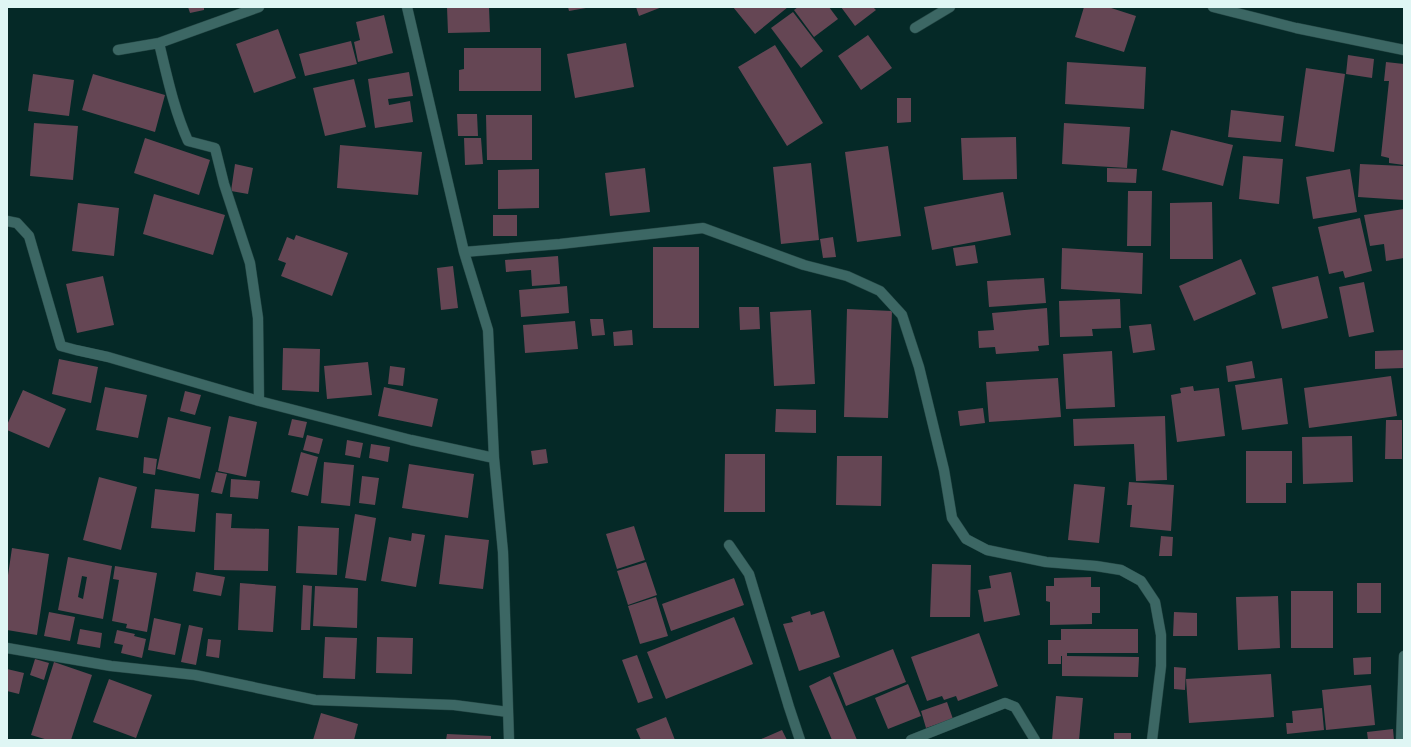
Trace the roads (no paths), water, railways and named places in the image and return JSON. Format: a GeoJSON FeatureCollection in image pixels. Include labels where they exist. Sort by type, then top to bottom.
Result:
{"type":"FeatureCollection","features":[{"type":"Feature","properties":{"kind":"street"},"geometry":{"type":"LineString","coordinates":[[118,50],[159,43],[259,7]]}},
{"type":"Feature","properties":{"kind":"street"},"geometry":{"type":"LineString","coordinates":[[407,7],[464,252],[488,330],[494,458],[503,552],[509,740]]}},
{"type":"Feature","properties":{"kind":"street"},"geometry":{"type":"LineString","coordinates":[[915,28],[950,7]]}},
{"type":"Feature","properties":{"kind":"street"},"geometry":{"type":"LineString","coordinates":[[1213,7],[1296,28],[1404,50]]}},
{"type":"Feature","properties":{"kind":"street"},"geometry":{"type":"LineString","coordinates":[[159,43],[168,83],[181,125],[188,141],[215,148],[224,184],[250,263],[258,318],[258,401]]}},
{"type":"Feature","properties":{"kind":"street"},"geometry":{"type":"LineString","coordinates":[[7,221],[18,223],[29,236],[61,346],[108,357],[258,401],[411,440],[494,458]]}},
{"type":"Feature","properties":{"kind":"street"},"geometry":{"type":"LineString","coordinates":[[464,252],[560,244],[703,228],[804,265],[847,276],[880,291],[902,315],[919,367],[944,470],[952,518],[966,539],[994,552],[1046,562],[1096,566],[1121,570],[1141,581],[1155,602],[1161,635],[1161,666],[1152,740]]}},
{"type":"Feature","properties":{"kind":"street"},"geometry":{"type":"LineString","coordinates":[[729,545],[749,574],[782,686],[800,740]]}},
{"type":"Feature","properties":{"kind":"street"},"geometry":{"type":"LineString","coordinates":[[7,648],[111,666],[195,675],[315,700],[454,705],[508,712]]}},
{"type":"Feature","properties":{"kind":"street"},"geometry":{"type":"LineString","coordinates":[[1401,740],[1403,726],[1404,656]]}},
{"type":"Feature","properties":{"kind":"street"},"geometry":{"type":"LineString","coordinates":[[911,740],[1005,703],[1015,707],[1035,740]]}}]}
